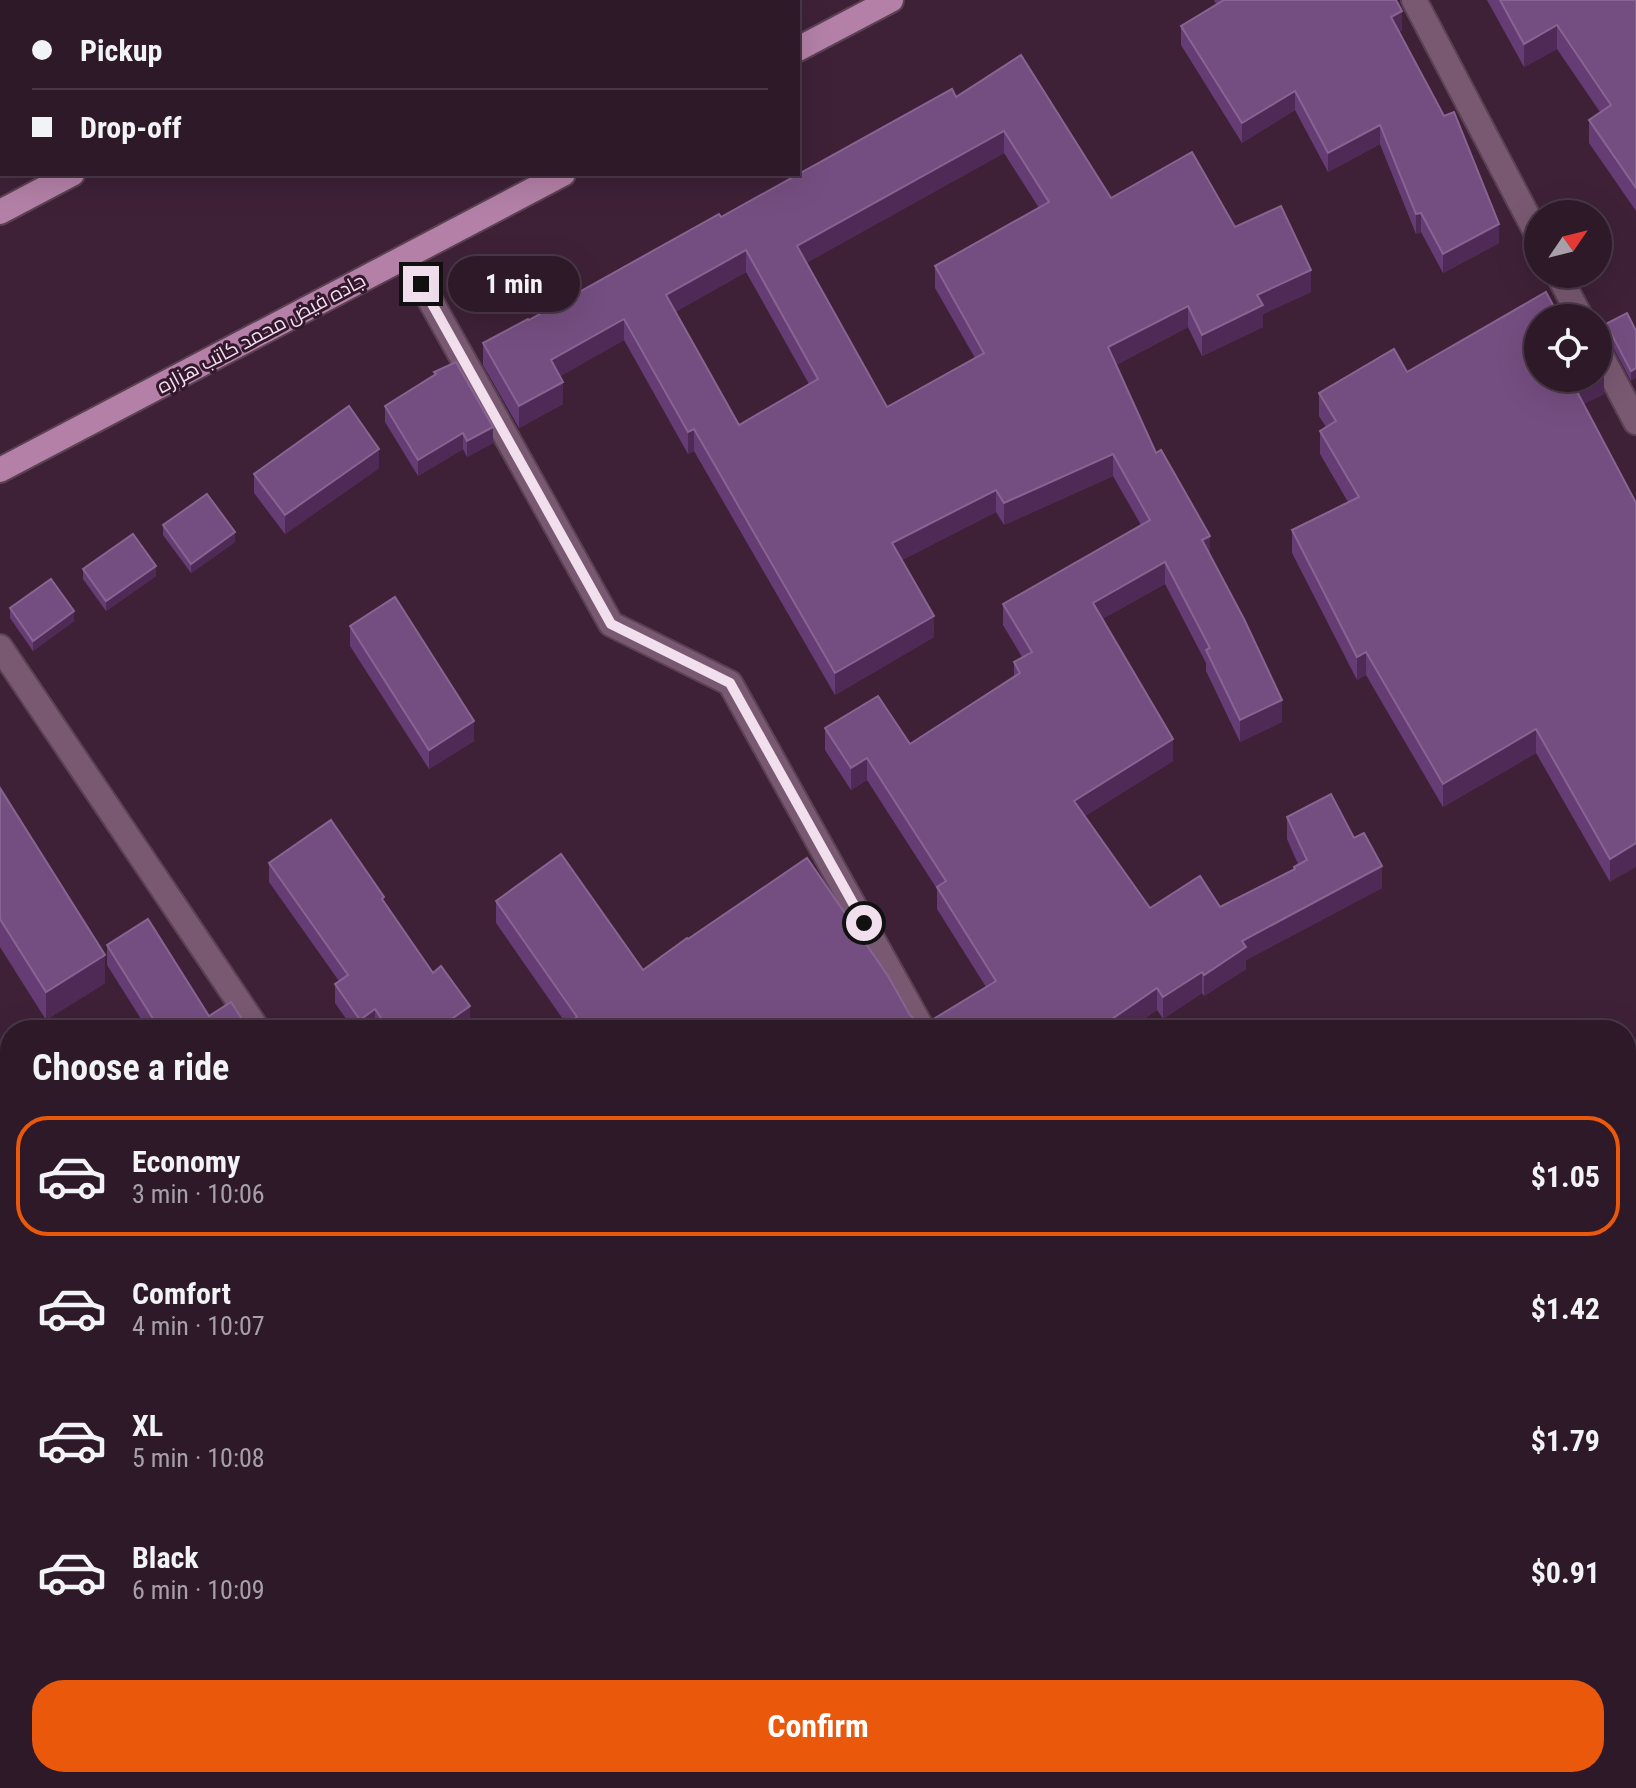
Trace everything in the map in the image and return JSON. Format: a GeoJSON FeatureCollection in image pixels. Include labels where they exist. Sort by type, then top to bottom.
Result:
{"type":"FeatureCollection","features":[{"type":"Feature","properties":{"kind":"main road"},"geometry":{"type":"LineString","coordinates":[[800,48],[891,0]]}},
{"type":"Feature","properties":{"kind":"main road"},"geometry":{"type":"LineString","coordinates":[[0,212],[44,181],[64,176]]}},
{"type":"Feature","properties":{"kind":"main road","name":"جاده فیض محمد کاتب هزاره"},"geometry":{"type":"LineString","coordinates":[[0,470],[559,176]]}},
{"type":"Feature","properties":{"kind":"street"},"geometry":{"type":"LineString","coordinates":[[1414,0],[1524,209]]}},
{"type":"Feature","properties":{"kind":"street"},"geometry":{"type":"LineString","coordinates":[[406,257],[611,624],[730,683],[917,1020]]}},
{"type":"Feature","properties":{"kind":"street"},"geometry":{"type":"LineString","coordinates":[[1612,377],[1636,422]]}},
{"type":"Feature","properties":{"kind":"street"},"geometry":{"type":"LineString","coordinates":[[0,647],[251,1020]]}},
{"type":"Feature","properties":{"kind":"building"},"geometry":{"type":"Polygon","coordinates":[[[1224,0],[1396,0],[1402,11],[1391,17],[1444,116],[1454,112],[1499,224],[1443,254],[1421,213],[1416,214],[1380,125],[1328,153],[1295,91],[1242,123],[1181,26],[1224,0]]]}},
{"type":"Feature","properties":{"kind":"building"},"geometry":{"type":"Polygon","coordinates":[[[1500,0],[1636,0],[1636,188],[1589,120],[1611,105],[1557,25],[1524,44],[1500,0]]]}},
{"type":"Feature","properties":{"kind":"building"},"geometry":{"type":"Polygon","coordinates":[[[1021,55],[1111,198],[1192,152],[1235,227],[1281,206],[1311,270],[1257,295],[1263,305],[1202,335],[1188,306],[1108,347],[1156,453],[1161,450],[1210,536],[1202,540],[1282,700],[1240,720],[1206,650],[1210,648],[1165,562],[1093,603],[1173,739],[1074,801],[1150,908],[1200,876],[1220,907],[1295,869],[1307,860],[1287,817],[1331,794],[1354,838],[1364,833],[1382,866],[1242,941],[1246,947],[1204,975],[1202,972],[1163,997],[1157,988],[1111,1020],[932,1020],[996,981],[937,887],[946,881],[867,758],[851,768],[825,728],[878,696],[910,744],[1020,673],[1014,662],[1032,652],[1003,604],[1150,520],[1113,454],[1004,503],[996,490],[892,543],[934,616],[835,673],[694,429],[688,432],[624,319],[551,360],[563,382],[519,406],[483,343],[719,214],[721,217],[800,176],[800,173],[952,89],[956,97],[1021,55]],[[1004,131],[797,246],[887,407],[984,353],[935,266],[1049,202],[1004,131]],[[746,250],[666,295],[739,425],[818,379],[746,250]]]}},
{"type":"Feature","properties":{"kind":"building"},"geometry":{"type":"Polygon","coordinates":[[[1546,292],[1552,304],[1525,304],[1546,292]]]}},
{"type":"Feature","properties":{"kind":"building"},"geometry":{"type":"Polygon","coordinates":[[[1524,305],[1524,392],[1577,392],[1636,503],[1636,843],[1610,859],[1536,729],[1443,784],[1366,652],[1357,657],[1292,530],[1359,497],[1320,431],[1336,421],[1319,393],[1394,349],[1407,372],[1524,305]]]}},
{"type":"Feature","properties":{"kind":"building"},"geometry":{"type":"Polygon","coordinates":[[[1627,313],[1636,331],[1636,368],[1631,371],[1612,335],[1612,321],[1627,313]]]}},
{"type":"Feature","properties":{"kind":"building"},"geometry":{"type":"Polygon","coordinates":[[[456,362],[493,427],[467,441],[463,433],[418,460],[385,406],[436,374],[434,372],[456,362]]]}},
{"type":"Feature","properties":{"kind":"building"},"geometry":{"type":"Polygon","coordinates":[[[349,406],[379,449],[285,515],[254,474],[349,406]]]}},
{"type":"Feature","properties":{"kind":"building"},"geometry":{"type":"Polygon","coordinates":[[[207,494],[235,532],[191,564],[163,525],[207,494]]]}},
{"type":"Feature","properties":{"kind":"building"},"geometry":{"type":"Polygon","coordinates":[[[133,534],[156,566],[106,601],[83,569],[133,534]]]}},
{"type":"Feature","properties":{"kind":"building"},"geometry":{"type":"Polygon","coordinates":[[[51,579],[74,611],[33,641],[10,608],[51,579]]]}},
{"type":"Feature","properties":{"kind":"building"},"geometry":{"type":"Polygon","coordinates":[[[395,597],[474,721],[429,750],[350,626],[395,597]]]}},
{"type":"Feature","properties":{"kind":"building"},"geometry":{"type":"Polygon","coordinates":[[[0,788],[105,955],[46,992],[0,919],[0,788]]]}},
{"type":"Feature","properties":{"kind":"building"},"geometry":{"type":"Polygon","coordinates":[[[331,820],[433,973],[441,966],[470,1006],[450,1020],[382,1020],[375,1009],[360,1020],[335,984],[348,975],[269,863],[331,820]]]}},
{"type":"Feature","properties":{"kind":"building"},"geometry":{"type":"Polygon","coordinates":[[[561,854],[643,970],[807,858],[888,976],[915,1020],[573,1020],[577,1017],[496,901],[561,854]]]}},
{"type":"Feature","properties":{"kind":"building"},"geometry":{"type":"Polygon","coordinates":[[[148,919],[209,1016],[231,1002],[243,1020],[154,1020],[107,945],[148,919]]]}},
{"type":"Feature","properties":{"kind":"route"},"geometry":{"type":"LineString","coordinates":[[421,284],[611,624],[730,683],[864,923]]}}]}
